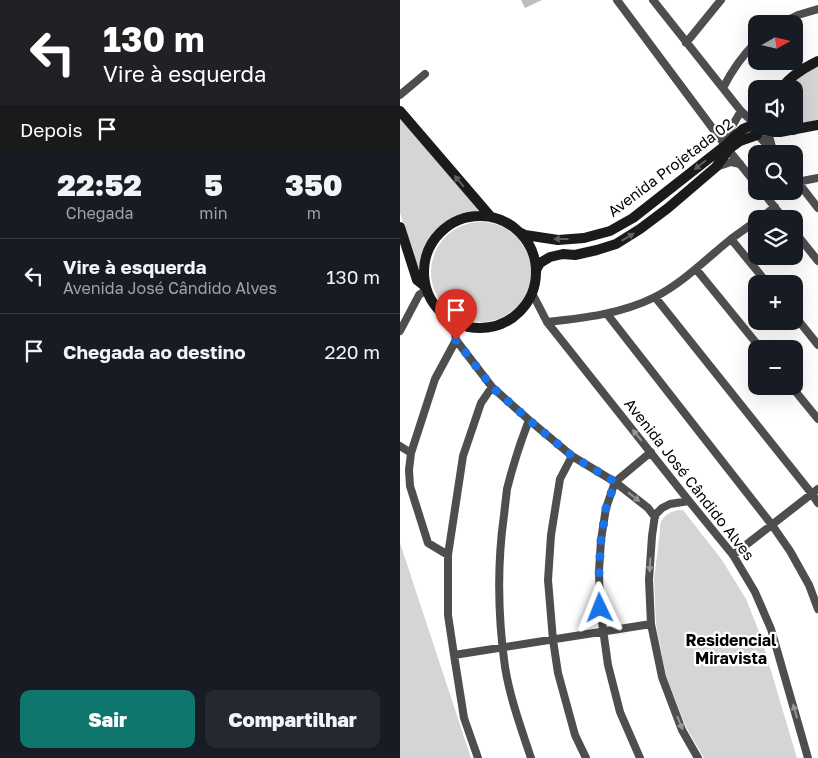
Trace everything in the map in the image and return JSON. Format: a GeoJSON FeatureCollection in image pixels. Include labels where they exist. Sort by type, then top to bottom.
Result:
{"type":"FeatureCollection","features":[{"type":"Feature","properties":{"kind":"street"},"geometry":{"type":"LineString","coordinates":[[617,0],[748,174]]}},
{"type":"Feature","properties":{"kind":"street"},"geometry":{"type":"LineString","coordinates":[[686,42],[721,0]]}},
{"type":"Feature","properties":{"kind":"street"},"geometry":{"type":"LineString","coordinates":[[657,2],[740,111],[748,118]]}},
{"type":"Feature","properties":{"kind":"street"},"geometry":{"type":"LineString","coordinates":[[798,15],[818,8]]}},
{"type":"Feature","properties":{"kind":"street"},"geometry":{"type":"LineString","coordinates":[[723,88],[733,69],[748,50]]}},
{"type":"Feature","properties":{"kind":"street"},"geometry":{"type":"LineString","coordinates":[[789,80],[806,67],[818,61]]}},
{"type":"Feature","properties":{"kind":"street"},"geometry":{"type":"LineString","coordinates":[[400,95],[425,74]]}},
{"type":"Feature","properties":{"kind":"street"},"geometry":{"type":"LineString","coordinates":[[400,111],[491,218]]}},
{"type":"Feature","properties":{"kind":"street"},"geometry":{"type":"LineString","coordinates":[[727,147],[727,135],[740,111]]}},
{"type":"Feature","properties":{"kind":"street"},"geometry":{"type":"LineString","coordinates":[[803,128],[818,125]]}},
{"type":"Feature","properties":{"kind":"street","name":"Avenida Projetada 02"},"geometry":{"type":"LineString","coordinates":[[518,231],[525,235],[558,240],[584,238],[610,231],[633,218],[727,147],[748,135]]}},
{"type":"Feature","properties":{"kind":"street","name":"Avenida Projetada 02"},"geometry":{"type":"LineString","coordinates":[[536,270],[540,264],[550,257],[562,254],[575,255],[597,250],[616,244],[640,229],[716,167],[727,147]]}},
{"type":"Feature","properties":{"kind":"street","name":"Avenida Projetada 02"},"geometry":{"type":"LineString","coordinates":[[716,167],[732,162],[740,164]]}},
{"type":"Feature","properties":{"kind":"street"},"geometry":{"type":"LineString","coordinates":[[803,179],[818,178]]}},
{"type":"Feature","properties":{"kind":"street"},"geometry":{"type":"LineString","coordinates":[[803,189],[818,208]]}},
{"type":"Feature","properties":{"kind":"street"},"geometry":{"type":"LineString","coordinates":[[769,200],[777,210]]}},
{"type":"Feature","properties":{"kind":"street"},"geometry":{"type":"LineString","coordinates":[[771,210],[775,207]]}},
{"type":"Feature","properties":{"kind":"street"},"geometry":{"type":"LineString","coordinates":[[476,216],[505,222],[518,231],[531,249],[536,270],[532,293],[520,312],[502,324],[487,328],[472,328],[453,322],[439,311],[427,288],[424,274],[426,259],[432,244],[441,232],[454,223],[476,216]]}},
{"type":"Feature","properties":{"kind":"street"},"geometry":{"type":"LineString","coordinates":[[400,227],[417,280],[427,288]]}},
{"type":"Feature","properties":{"kind":"street"},"geometry":{"type":"LineString","coordinates":[[547,322],[607,314],[635,306],[655,297],[696,269],[748,227]]}},
{"type":"Feature","properties":{"kind":"street"},"geometry":{"type":"LineString","coordinates":[[731,239],[761,275]]}},
{"type":"Feature","properties":{"kind":"street"},"geometry":{"type":"LineString","coordinates":[[803,242],[818,261]]}},
{"type":"Feature","properties":{"kind":"street"},"geometry":{"type":"LineString","coordinates":[[696,269],[754,340]]}},
{"type":"Feature","properties":{"kind":"street"},"geometry":{"type":"LineString","coordinates":[[400,331],[419,295],[427,288]]}},
{"type":"Feature","properties":{"kind":"street","name":"Avenida José Cândido Alves"},"geometry":{"type":"LineString","coordinates":[[532,293],[547,322],[733,555],[756,592],[771,629],[808,758]]}},
{"type":"Feature","properties":{"kind":"street"},"geometry":{"type":"LineString","coordinates":[[655,297],[815,492],[818,503]]}},
{"type":"Feature","properties":{"kind":"street"},"geometry":{"type":"LineString","coordinates":[[607,314],[772,525],[790,551],[809,585],[818,609]]}},
{"type":"Feature","properties":{"kind":"street"},"geometry":{"type":"LineString","coordinates":[[453,322],[456,340],[492,387],[572,456],[615,482],[648,508],[655,517]]}},
{"type":"Feature","properties":{"kind":"street"},"geometry":{"type":"LineString","coordinates":[[803,327],[818,345]]}},
{"type":"Feature","properties":{"kind":"street"},"geometry":{"type":"LineString","coordinates":[[448,555],[428,543],[410,486],[409,470],[411,453],[435,379],[456,340]]}},
{"type":"Feature","properties":{"kind":"street"},"geometry":{"type":"LineString","coordinates":[[478,758],[464,718],[448,615],[448,555],[463,456],[481,403],[492,387]]}},
{"type":"Feature","properties":{"kind":"street"},"geometry":{"type":"LineString","coordinates":[[798,395],[818,419]]}},
{"type":"Feature","properties":{"kind":"street"},"geometry":{"type":"LineString","coordinates":[[529,420],[518,447],[507,490],[499,564],[500,614],[506,667],[515,710],[531,758]]}},
{"type":"Feature","properties":{"kind":"street"},"geometry":{"type":"LineString","coordinates":[[400,446],[411,453]]}},
{"type":"Feature","properties":{"kind":"street"},"geometry":{"type":"LineString","coordinates":[[640,758],[620,712],[608,665],[600,608],[600,548],[606,508],[615,482],[651,452]]}},
{"type":"Feature","properties":{"kind":"street"},"geometry":{"type":"LineString","coordinates":[[572,456],[560,479],[551,535],[548,580],[558,673],[575,735],[586,758]]}},
{"type":"Feature","properties":{"kind":"street"},"geometry":{"type":"LineString","coordinates":[[733,555],[815,492]]}},
{"type":"Feature","properties":{"kind":"street"},"geometry":{"type":"LineString","coordinates":[[689,501],[670,504],[656,514],[652,536],[649,580],[651,624],[662,677],[682,730],[698,758]]}},
{"type":"Feature","properties":{"kind":"street"},"geometry":{"type":"LineString","coordinates":[[454,655],[651,624]]}},
{"type":"Feature","properties":{"kind":"shaded area"},"geometry":{"type":"Polygon","coordinates":[[[818,67],[818,120],[803,123],[803,80],[796,80],[818,67]]]}},
{"type":"Feature","properties":{"kind":"shaded area"},"geometry":{"type":"Polygon","coordinates":[[[400,117],[479,209],[479,213],[467,215],[447,223],[440,229],[433,236],[424,255],[421,267],[417,269],[400,213],[400,117]]]}},
{"type":"Feature","properties":{"kind":"shaded area"},"geometry":{"type":"Polygon","coordinates":[[[481,222],[500,225],[517,236],[528,253],[531,272],[528,291],[517,308],[500,319],[481,322],[462,319],[445,308],[434,291],[431,272],[434,253],[445,236],[462,225],[481,222]]]}},
{"type":"Feature","properties":{"kind":"shaded area"},"geometry":{"type":"Polygon","coordinates":[[[683,510],[722,560],[746,599],[760,634],[797,758],[704,758],[686,727],[666,676],[656,624],[654,580],[661,522],[671,512],[683,510]]]}},
{"type":"Feature","properties":{"kind":"shaded area"},"geometry":{"type":"Polygon","coordinates":[[[400,543],[471,758],[400,758],[400,543]]]}},
{"type":"Feature","properties":{"kind":"building"},"geometry":{"type":"Polygon","coordinates":[[[521,0],[542,0],[525,8],[521,0]]]}},
{"type":"Feature","properties":{"kind":"district","name":"Residencial Miravista"},"geometry":{"type":"Point","coordinates":[731,649]}},
{"type":"Feature","properties":{"kind":"route"},"geometry":{"type":"LineString","coordinates":[[456,340],[492,387],[572,456],[615,482],[606,508],[601,540],[599,571],[600,608]]}}]}
